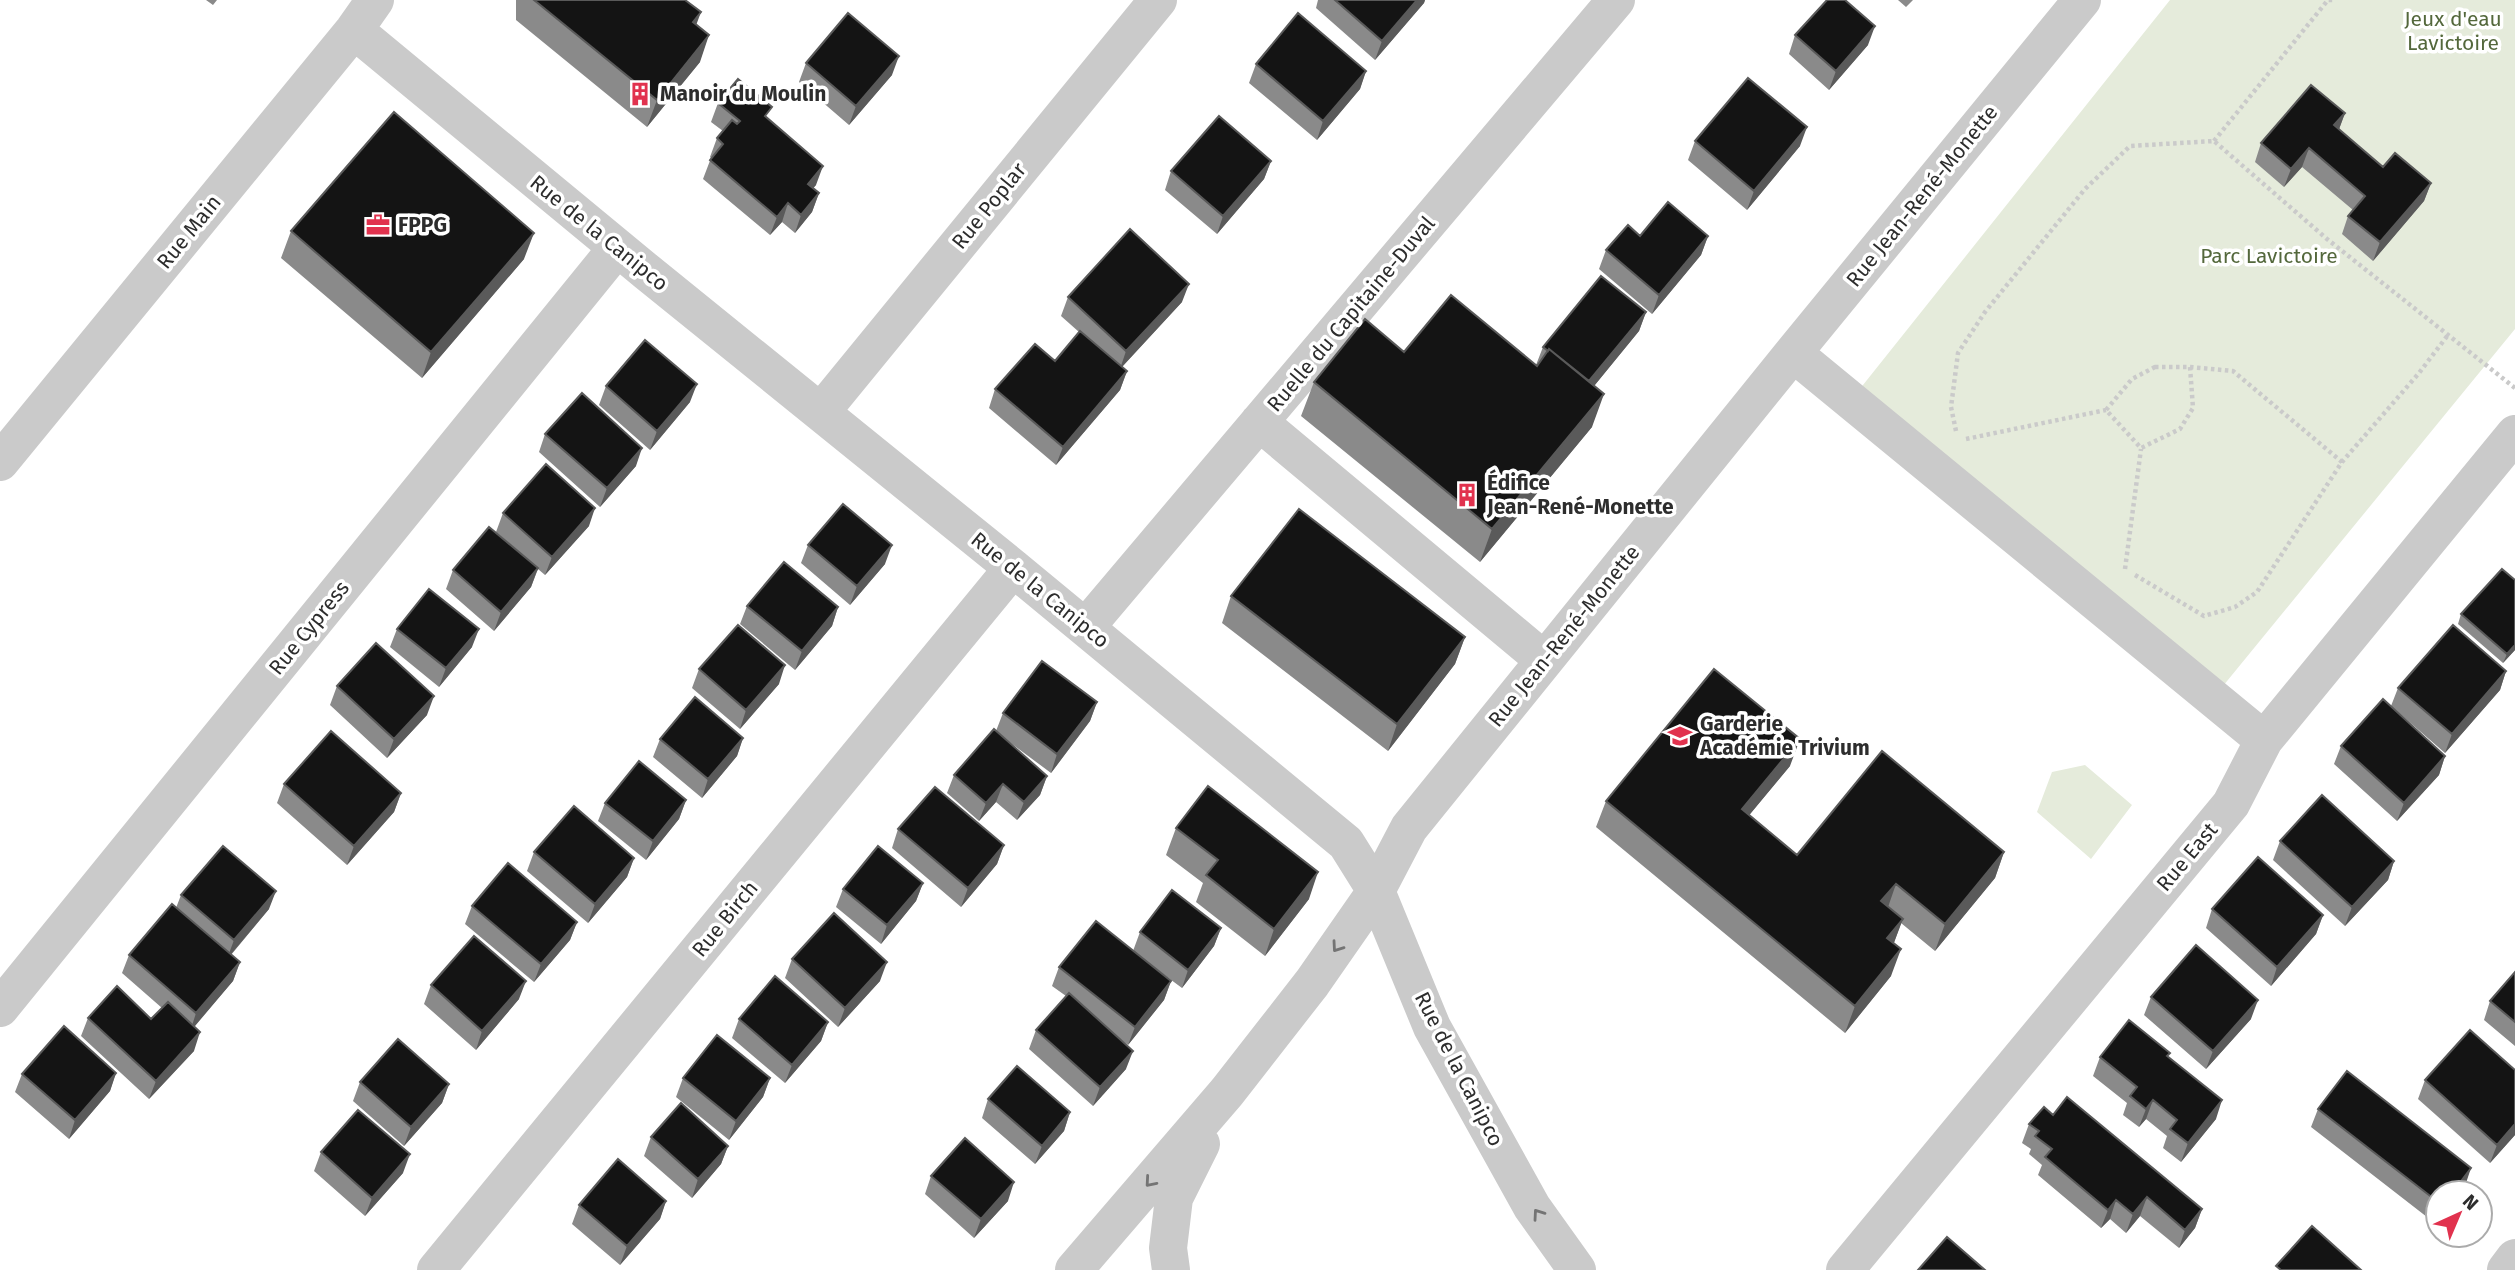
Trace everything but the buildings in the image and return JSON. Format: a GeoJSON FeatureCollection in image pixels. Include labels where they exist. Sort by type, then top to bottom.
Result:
{"type":"FeatureCollection","features":[{"type":"Feature","properties":{"kind":"street","name":"Rue Poplar"},"geometry":{"type":"LineString","coordinates":[[821,412],[1158,0]]}},
{"type":"Feature","properties":{"kind":"street","name":"Ruelle du Capitaine-Duval"},"geometry":{"type":"LineString","coordinates":[[1086,627],[1616,0]]}},
{"type":"Feature","properties":{"kind":"street","name":"Rue Jean-René-Monette"},"geometry":{"type":"LineString","coordinates":[[1074,1270],[1227,1092],[1311,983],[1376,891],[1409,828],[1793,352],[2082,0]]}},
{"type":"Feature","properties":{"kind":"street","name":"Rue de la Canipco"},"geometry":{"type":"LineString","coordinates":[[365,15],[617,248],[1086,627],[1346,843],[1376,891],[1432,1027],[1532,1207],[1577,1270]]}},
{"type":"Feature","properties":{"kind":"street","name":"Rue Main"},"geometry":{"type":"LineString","coordinates":[[0,462],[365,15]]}},
{"type":"Feature","properties":{"kind":"street","name":"Rue Cypress"},"geometry":{"type":"LineString","coordinates":[[0,1008],[617,248]]}},
{"type":"Feature","properties":{"kind":"street"},"geometry":{"type":"LineString","coordinates":[[1793,352],[2263,740]]}},
{"type":"Feature","properties":{"kind":"street"},"geometry":{"type":"LineString","coordinates":[[1259,422],[1544,660]]}},
{"type":"Feature","properties":{"kind":"street","name":"Rue East"},"geometry":{"type":"LineString","coordinates":[[1845,1270],[2231,804],[2263,740],[2515,434]]}},
{"type":"Feature","properties":{"kind":"street","name":"Rue Birch"},"geometry":{"type":"LineString","coordinates":[[436,1270],[1013,568]]}},
{"type":"Feature","properties":{"kind":"street","name":"Rue Jean-René-Monette"},"geometry":{"type":"LineString","coordinates":[[1171,1270],[1168,1248],[1174,1198],[1227,1092]]}},
{"type":"Feature","properties":{"kind":"street"},"geometry":{"type":"LineString","coordinates":[[2505,1270],[2515,1258]]}},
{"type":"Feature","properties":{"kind":"path"},"geometry":{"type":"LineString","coordinates":[[2214,141],[2328,0],[2334,0]]}},
{"type":"Feature","properties":{"kind":"path"},"geometry":{"type":"LineString","coordinates":[[2343,462],[2233,371],[2190,367],[2155,367],[2132,379],[2106,410],[1957,440],[1951,407],[1958,353],[1985,312],[2085,189],[2130,146],[2214,141],[2327,239],[2515,388]]}},
{"type":"Feature","properties":{"kind":"path"},"geometry":{"type":"LineString","coordinates":[[2115,567],[2125,569],[2204,616],[2235,607],[2257,592],[2343,462],[2448,335]]}},
{"type":"Feature","properties":{"kind":"path"},"geometry":{"type":"LineString","coordinates":[[2141,449],[2180,429],[2193,408],[2190,367]]}},
{"type":"Feature","properties":{"kind":"path"},"geometry":{"type":"LineString","coordinates":[[2106,410],[2141,449],[2125,569]]}},
{"type":"Feature","properties":{"kind":"green space","name":"Parc Lavictoire"},"geometry":{"type":"Polygon","coordinates":[[[2170,0],[2515,0],[2515,329],[2223,686],[1859,390],[2170,0]]]}},
{"type":"Feature","properties":{"kind":"green space"},"geometry":{"type":"Polygon","coordinates":[[[2085,765],[2132,805],[2091,859],[2037,812],[2052,772],[2085,765]]]}},
{"type":"Feature","properties":{"kind":"place","name":"Manoir du Moulin"},"geometry":{"type":"Point","coordinates":[640,94]}},
{"type":"Feature","properties":{"kind":"place","name":"FPPG"},"geometry":{"type":"Point","coordinates":[378,225]}},
{"type":"Feature","properties":{"kind":"place","name":"Édifice Jean-René-Monette"},"geometry":{"type":"Point","coordinates":[1467,495]}},
{"type":"Feature","properties":{"kind":"place","name":"Garderie Académie Trivium"},"geometry":{"type":"Point","coordinates":[1680,736]}},
{"type":"Feature","properties":{"kind":"park label","name":"Jeux d'eau Lavictoire"},"geometry":{"type":"Point","coordinates":[2453,31]}}]}
